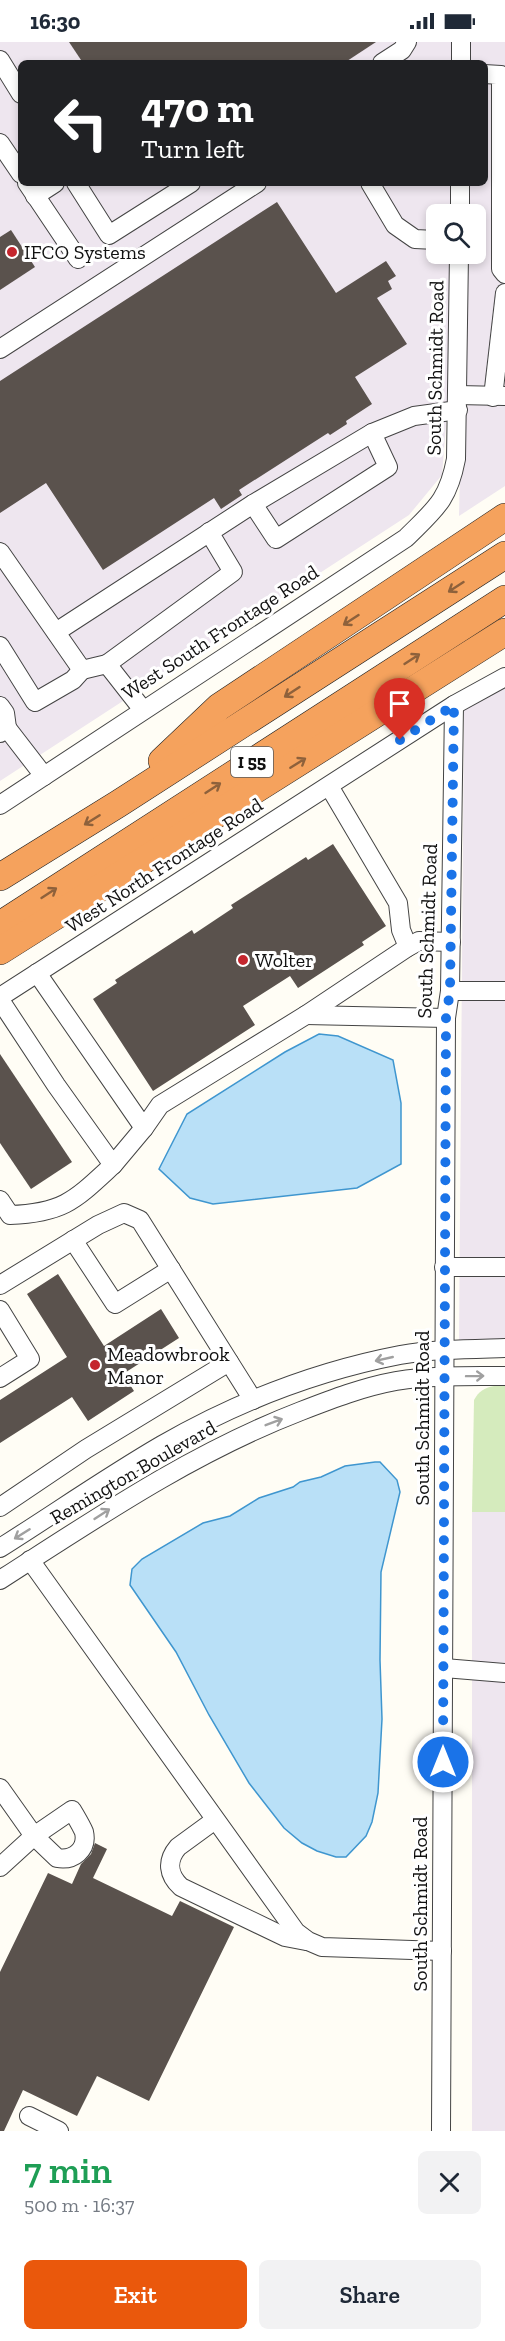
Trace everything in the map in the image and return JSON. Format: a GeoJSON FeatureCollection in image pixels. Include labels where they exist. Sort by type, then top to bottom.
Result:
{"type":"FeatureCollection","features":[{"type":"Feature","properties":{"kind":"highway"},"geometry":{"type":"LineString","coordinates":[[118,804],[219,707],[505,518]]}},
{"type":"Feature","properties":{"kind":"highway","name":"I 55"},"geometry":{"type":"LineString","coordinates":[[0,877],[118,804],[505,555]]}},
{"type":"Feature","properties":{"kind":"highway","name":"I 55"},"geometry":{"type":"LineString","coordinates":[[0,925],[505,599]]}},
{"type":"Feature","properties":{"kind":"highway"},"geometry":{"type":"LineString","coordinates":[[0,951],[505,632]]}},
{"type":"Feature","properties":{"kind":"street"},"geometry":{"type":"LineString","coordinates":[[387,60],[402,50],[407,42]]}},
{"type":"Feature","properties":{"kind":"street"},"geometry":{"type":"LineString","coordinates":[[461,42],[461,60]]}},
{"type":"Feature","properties":{"kind":"street"},"geometry":{"type":"LineString","coordinates":[[0,60],[18,89]]}},
{"type":"Feature","properties":{"kind":"street"},"geometry":{"type":"LineString","coordinates":[[493,74],[501,269],[505,274]]}},
{"type":"Feature","properties":{"kind":"street"},"geometry":{"type":"LineString","coordinates":[[0,143],[18,170]]}},
{"type":"Feature","properties":{"kind":"street"},"geometry":{"type":"LineString","coordinates":[[78,186],[109,235],[186,186]]}},
{"type":"Feature","properties":{"kind":"street"},"geometry":{"type":"LineString","coordinates":[[0,349],[252,186]]}},
{"type":"Feature","properties":{"kind":"street"},"geometry":{"type":"LineString","coordinates":[[372,186],[395,225],[415,239],[426,240]]}},
{"type":"Feature","properties":{"kind":"street"},"geometry":{"type":"LineString","coordinates":[[460,186],[460,204]]}},
{"type":"Feature","properties":{"kind":"street"},"geometry":{"type":"LineString","coordinates":[[31,189],[78,259]]}},
{"type":"Feature","properties":{"kind":"street","name":"South Schmidt Road"},"geometry":{"type":"LineString","coordinates":[[452,483],[456,459],[458,402],[459,264]]}},
{"type":"Feature","properties":{"kind":"street"},"geometry":{"type":"LineString","coordinates":[[56,632],[253,504],[372,433],[458,402],[499,396],[505,293]]}},
{"type":"Feature","properties":{"kind":"street"},"geometry":{"type":"LineString","coordinates":[[253,504],[276,539],[388,467],[372,433]]}},
{"type":"Feature","properties":{"kind":"street","name":"West South Frontage Road"},"geometry":{"type":"LineString","coordinates":[[0,805],[406,538],[438,507],[452,483]]}},
{"type":"Feature","properties":{"kind":"street"},"geometry":{"type":"LineString","coordinates":[[0,646],[35,702],[73,680],[82,670],[107,664],[233,572],[209,532]]}},
{"type":"Feature","properties":{"kind":"street"},"geometry":{"type":"LineString","coordinates":[[0,552],[82,670]]}},
{"type":"Feature","properties":{"kind":"street"},"geometry":{"type":"LineString","coordinates":[[107,664],[143,710]]}},
{"type":"Feature","properties":{"kind":"street","name":"West North Frontage Road"},"geometry":{"type":"LineString","coordinates":[[0,999],[454,705],[505,677]]}},
{"type":"Feature","properties":{"kind":"street","name":"South Schmidt Road"},"geometry":{"type":"LineString","coordinates":[[441,2131],[446,1018],[450,991],[454,705]]}},
{"type":"Feature","properties":{"kind":"street"},"geometry":{"type":"LineString","coordinates":[[0,706],[4,713],[4,731],[44,776]]}},
{"type":"Feature","properties":{"kind":"street"},"geometry":{"type":"LineString","coordinates":[[329,786],[398,903],[401,930],[408,947]]}},
{"type":"Feature","properties":{"kind":"street"},"geometry":{"type":"LineString","coordinates":[[0,1200],[10,1215],[36,1214],[60,1208],[87,1189],[113,1165],[160,1105],[306,1015],[408,947],[419,941],[451,942]]}},
{"type":"Feature","properties":{"kind":"street"},"geometry":{"type":"LineString","coordinates":[[37,973],[144,1128]]}},
{"type":"Feature","properties":{"kind":"street"},"geometry":{"type":"LineString","coordinates":[[450,991],[505,991]]}},
{"type":"Feature","properties":{"kind":"street"},"geometry":{"type":"LineString","coordinates":[[0,999],[56,1085],[113,1165]]}},
{"type":"Feature","properties":{"kind":"street"},"geometry":{"type":"LineString","coordinates":[[306,1015],[446,1018]]}},
{"type":"Feature","properties":{"kind":"street"},"geometry":{"type":"LineString","coordinates":[[0,1285],[98,1225],[124,1213],[140,1220],[253,1400]]}},
{"type":"Feature","properties":{"kind":"street"},"geometry":{"type":"LineString","coordinates":[[73,1240],[115,1304],[171,1269]]}},
{"type":"Feature","properties":{"kind":"street"},"geometry":{"type":"LineString","coordinates":[[444,1267],[505,1267]]}},
{"type":"Feature","properties":{"kind":"street"},"geometry":{"type":"LineString","coordinates":[[0,1310],[30,1359],[0,1378]]}},
{"type":"Feature","properties":{"kind":"street","name":"Remington Boulevard"},"geometry":{"type":"LineString","coordinates":[[0,1548],[162,1446],[216,1416],[253,1400],[303,1381],[401,1355],[444,1349],[505,1348]]}},
{"type":"Feature","properties":{"kind":"street"},"geometry":{"type":"LineString","coordinates":[[0,1507],[86,1449],[229,1362]]}},
{"type":"Feature","properties":{"kind":"street","name":"Remington Boulevard"},"geometry":{"type":"LineString","coordinates":[[0,1580],[147,1486],[202,1455],[264,1425],[361,1389],[398,1381],[445,1377],[505,1376]]}},
{"type":"Feature","properties":{"kind":"street"},"geometry":{"type":"LineString","coordinates":[[30,1560],[263,1888],[296,1932],[308,1941]]}},
{"type":"Feature","properties":{"kind":"street"},"geometry":{"type":"LineString","coordinates":[[444,1668],[505,1673]]}},
{"type":"Feature","properties":{"kind":"street"},"geometry":{"type":"LineString","coordinates":[[0,1788],[34,1836],[0,1867]]}},
{"type":"Feature","properties":{"kind":"street"},"geometry":{"type":"LineString","coordinates":[[215,1820],[178,1847],[170,1860],[171,1875],[182,1887],[285,1937],[308,1941],[322,1947],[442,1951]]}},
{"type":"Feature","properties":{"kind":"street"},"geometry":{"type":"LineString","coordinates":[[232,1911],[239,1914],[253,1912],[262,1902],[263,1888]]}},
{"type":"Feature","properties":{"kind":"street"},"geometry":{"type":"LineString","coordinates":[[29,2116],[59,2131]]}},
{"type":"Feature","properties":{"kind":"shaded area"},"geometry":{"type":"Polygon","coordinates":[[[0,42],[451,42],[451,60],[18,60],[18,186],[450,186],[450,204],[426,204],[426,264],[450,264],[449,388],[442,475],[409,515],[0,781],[0,42]]]}},
{"type":"Feature","properties":{"kind":"shaded area"},"geometry":{"type":"Polygon","coordinates":[[[469,42],[505,42],[505,486],[459,516],[465,264],[486,264],[486,204],[466,204],[466,186],[488,186],[488,60],[469,60],[469,42]]]}},
{"type":"Feature","properties":{"kind":"shaded area"},"geometry":{"type":"Polygon","coordinates":[[[505,687],[505,1340],[459,1341],[464,710],[505,687]]]}},
{"type":"Feature","properties":{"kind":"shaded area"},"geometry":{"type":"Polygon","coordinates":[[[472,1512],[505,1512],[505,2131],[472,2131],[472,1512]]]}},
{"type":"Feature","properties":{"kind":"green space"},"geometry":{"type":"Polygon","coordinates":[[[494,1386],[505,1386],[505,1512],[472,1512],[474,1400],[482,1390],[494,1386]]]}},
{"type":"Feature","properties":{"kind":"water"},"geometry":{"type":"Polygon","coordinates":[[[319,1034],[338,1036],[393,1060],[401,1103],[401,1164],[357,1188],[213,1204],[190,1198],[159,1169],[187,1114],[285,1052],[319,1034]]]}},
{"type":"Feature","properties":{"kind":"water"},"geometry":{"type":"Polygon","coordinates":[[[380,1462],[397,1480],[400,1492],[381,1572],[382,1719],[378,1793],[372,1822],[366,1836],[346,1857],[336,1857],[302,1843],[284,1828],[249,1783],[209,1715],[176,1652],[130,1585],[132,1569],[142,1559],[203,1523],[230,1516],[259,1498],[293,1487],[300,1482],[321,1477],[345,1466],[380,1462]]]}},
{"type":"Feature","properties":{"kind":"building"},"geometry":{"type":"Polygon","coordinates":[[[69,42],[376,42],[349,60],[81,60],[69,42]]]}},
{"type":"Feature","properties":{"kind":"building"},"geometry":{"type":"Polygon","coordinates":[[[277,202],[336,293],[386,261],[396,276],[388,281],[392,289],[377,298],[407,344],[355,377],[372,404],[330,435],[328,433],[239,490],[242,495],[221,509],[214,498],[103,570],[46,483],[0,513],[0,381],[277,202]]]}},
{"type":"Feature","properties":{"kind":"building","name":"IFCO Systems"},"geometry":{"type":"Polygon","coordinates":[[[11,230],[35,267],[0,290],[0,237],[11,230]]]}},
{"type":"Feature","properties":{"kind":"building","name":"Wolter"},"geometry":{"type":"Polygon","coordinates":[[[333,844],[386,926],[362,942],[364,945],[298,988],[290,976],[243,1006],[255,1025],[153,1091],[93,999],[117,983],[115,980],[192,930],[194,934],[233,908],[231,905],[306,857],[308,860],[333,844]]]}},
{"type":"Feature","properties":{"kind":"building"},"geometry":{"type":"Polygon","coordinates":[[[0,1054],[72,1162],[31,1189],[0,1143],[0,1054]]]}},
{"type":"Feature","properties":{"kind":"building","name":"Meadowbrook Manor"},"geometry":{"type":"Polygon","coordinates":[[[58,1274],[104,1346],[161,1309],[179,1338],[123,1374],[134,1391],[88,1421],[72,1397],[0,1443],[0,1400],[67,1357],[27,1294],[58,1274]]]}},
{"type":"Feature","properties":{"kind":"building"},"geometry":{"type":"Polygon","coordinates":[[[95,1843],[107,1849],[93,1878],[172,1916],[180,1901],[234,1927],[149,2101],[97,2076],[77,2116],[23,2090],[4,2131],[0,2131],[0,1972],[48,1873],[72,1884],[81,1864],[91,1854],[95,1843]]]}},
{"type":"Feature","properties":{"kind":"place","name":"IFCO Systems"},"geometry":{"type":"Point","coordinates":[12,252]}},
{"type":"Feature","properties":{"kind":"place","name":"Wolter"},"geometry":{"type":"Point","coordinates":[243,960]}},
{"type":"Feature","properties":{"kind":"place","name":"Meadowbrook Manor"},"geometry":{"type":"Point","coordinates":[95,1365]}},
{"type":"Feature","properties":{"kind":"route"},"geometry":{"type":"LineString","coordinates":[[400,740],[454,705],[450,991],[446,1018],[443,1762]]}}]}
